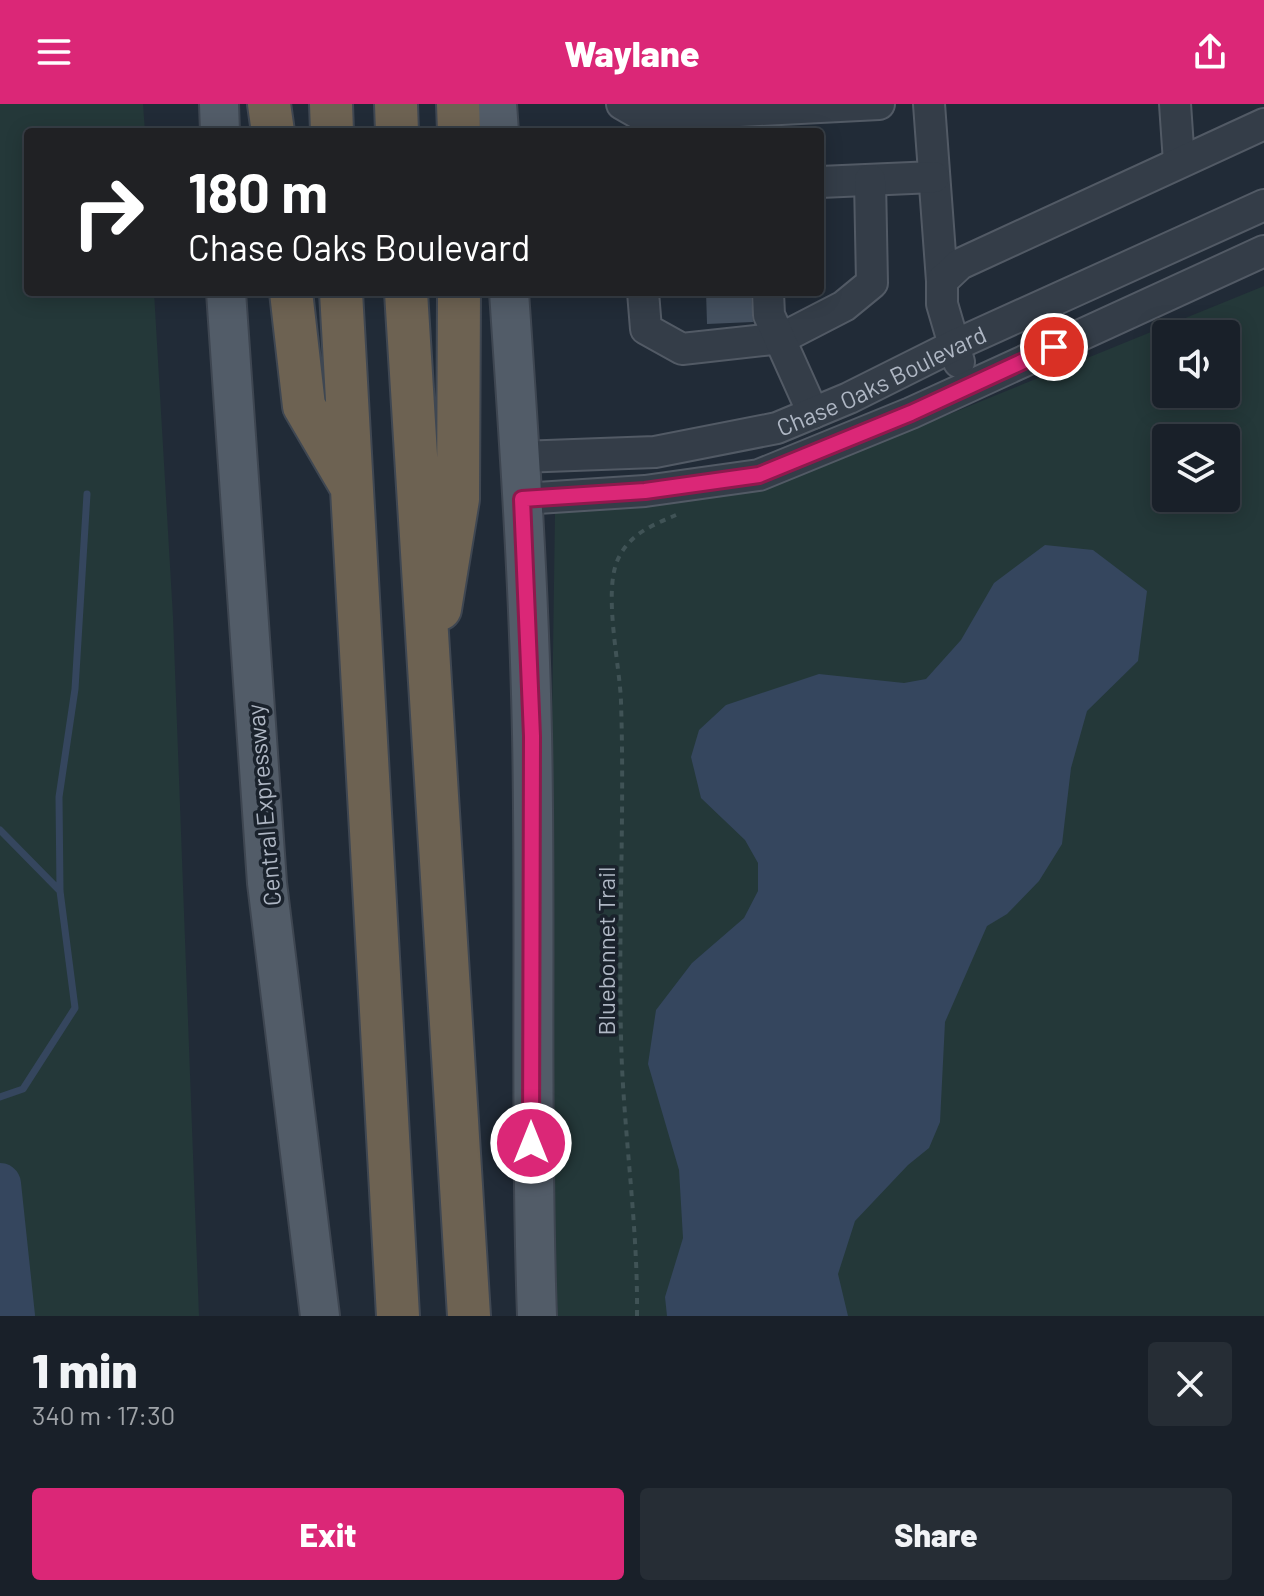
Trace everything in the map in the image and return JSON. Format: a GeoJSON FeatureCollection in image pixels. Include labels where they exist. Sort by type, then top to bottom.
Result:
{"type":"FeatureCollection","features":[{"type":"Feature","properties":{"kind":"highway"},"geometry":{"type":"LineString","coordinates":[[269,104],[272,128]]}},
{"type":"Feature","properties":{"kind":"highway"},"geometry":{"type":"LineString","coordinates":[[331,104],[332,128]]}},
{"type":"Feature","properties":{"kind":"highway"},"geometry":{"type":"LineString","coordinates":[[396,104],[397,128]]}},
{"type":"Feature","properties":{"kind":"highway"},"geometry":{"type":"LineString","coordinates":[[458,104],[459,128]]}},
{"type":"Feature","properties":{"kind":"highway"},"geometry":{"type":"LineString","coordinates":[[291,296],[304,406],[352,487]]}},
{"type":"Feature","properties":{"kind":"highway"},"geometry":{"type":"LineString","coordinates":[[341,296],[398,1316]]}},
{"type":"Feature","properties":{"kind":"highway"},"geometry":{"type":"LineString","coordinates":[[406,296],[427,685],[469,1316]]}},
{"type":"Feature","properties":{"kind":"highway"},"geometry":{"type":"LineString","coordinates":[[427,685],[458,499],[459,296]]}},
{"type":"Feature","properties":{"kind":"main road"},"geometry":{"type":"LineString","coordinates":[[219,104],[220,128]]}},
{"type":"Feature","properties":{"kind":"main road"},"geometry":{"type":"LineString","coordinates":[[497,104],[499,128]]}},
{"type":"Feature","properties":{"kind":"main road","name":"Central Expressway"},"geometry":{"type":"LineString","coordinates":[[226,296],[267,883],[320,1316]]}},
{"type":"Feature","properties":{"kind":"main road"},"geometry":{"type":"LineString","coordinates":[[509,296],[532,721],[531,1143],[537,1316]]}},
{"type":"Feature","properties":{"kind":"street"},"geometry":{"type":"LineString","coordinates":[[622,104],[643,116],[879,104]]}},
{"type":"Feature","properties":{"kind":"street"},"geometry":{"type":"LineString","coordinates":[[929,104],[942,304],[953,346],[969,386]]}},
{"type":"Feature","properties":{"kind":"street"},"geometry":{"type":"LineString","coordinates":[[1175,104],[1179,162]]}},
{"type":"Feature","properties":{"kind":"street"},"geometry":{"type":"LineString","coordinates":[[942,281],[960,264],[1264,124]]}},
{"type":"Feature","properties":{"kind":"street"},"geometry":{"type":"LineString","coordinates":[[824,182],[934,177]]}},
{"type":"Feature","properties":{"kind":"street"},"geometry":{"type":"LineString","coordinates":[[643,296],[646,329],[682,349],[782,338],[844,306],[872,283],[870,180]]}},
{"type":"Feature","properties":{"kind":"street","name":"Chase Oaks Boulevard"},"geometry":{"type":"LineString","coordinates":[[520,457],[655,452],[777,428],[1264,205]]}},
{"type":"Feature","properties":{"kind":"street","name":"Chase Oaks Boulevard"},"geometry":{"type":"LineString","coordinates":[[522,499],[645,491],[759,475],[969,386],[1264,251]]}},
{"type":"Feature","properties":{"kind":"street"},"geometry":{"type":"LineString","coordinates":[[768,296],[769,315],[782,338],[813,413]]}},
{"type":"Feature","properties":{"kind":"path","name":"Bluebonnet Trail"},"geometry":{"type":"LineString","coordinates":[[613,587],[621,700],[622,1066],[638,1268],[637,1316]]}},
{"type":"Feature","properties":{"kind":"green space"},"geometry":{"type":"Polygon","coordinates":[[[0,104],[143,104],[145,128],[24,128],[24,296],[154,296],[173,617],[199,1316],[0,1316],[0,104]]]}},
{"type":"Feature","properties":{"kind":"green space"},"geometry":{"type":"Polygon","coordinates":[[[1264,286],[1264,1316],[558,1316],[546,1142],[555,513],[763,490],[1152,332],[1152,408],[1240,408],[1240,320],[1180,320],[1264,286]]]}},
{"type":"Feature","properties":{"kind":"water"},"geometry":{"type":"Polygon","coordinates":[[[1045,545],[1093,550],[1147,591],[1138,661],[1087,711],[1071,768],[1062,844],[1039,881],[1007,914],[987,926],[945,1022],[940,1122],[929,1148],[908,1165],[855,1221],[838,1274],[848,1316],[667,1316],[665,1297],[683,1238],[679,1170],[648,1064],[656,1010],[692,963],[744,918],[758,891],[758,863],[745,840],[701,798],[691,757],[699,730],[726,705],[819,674],[904,683],[926,679],[961,640],[994,583],[1045,545]]]}},
{"type":"Feature","properties":{"kind":"building"},"geometry":{"type":"Polygon","coordinates":[[[706,296],[751,296],[753,322],[707,324],[706,296]]]}},
{"type":"Feature","properties":{"kind":"waterway"},"geometry":{"type":"LineString","coordinates":[[0,1097],[23,1089],[75,1008],[60,891],[59,797],[75,689],[87,494]]}},
{"type":"Feature","properties":{"kind":"waterway"},"geometry":{"type":"LineString","coordinates":[[0,830],[60,891]]}},
{"type":"Feature","properties":{"kind":"waterway"},"geometry":{"type":"LineString","coordinates":[[0,1184],[14,1316]]}},
{"type":"Feature","properties":{"kind":"route"},"geometry":{"type":"LineString","coordinates":[[531,1143],[534,856],[530,629],[522,499],[645,491],[759,475],[911,413],[1054,347]]}}]}
